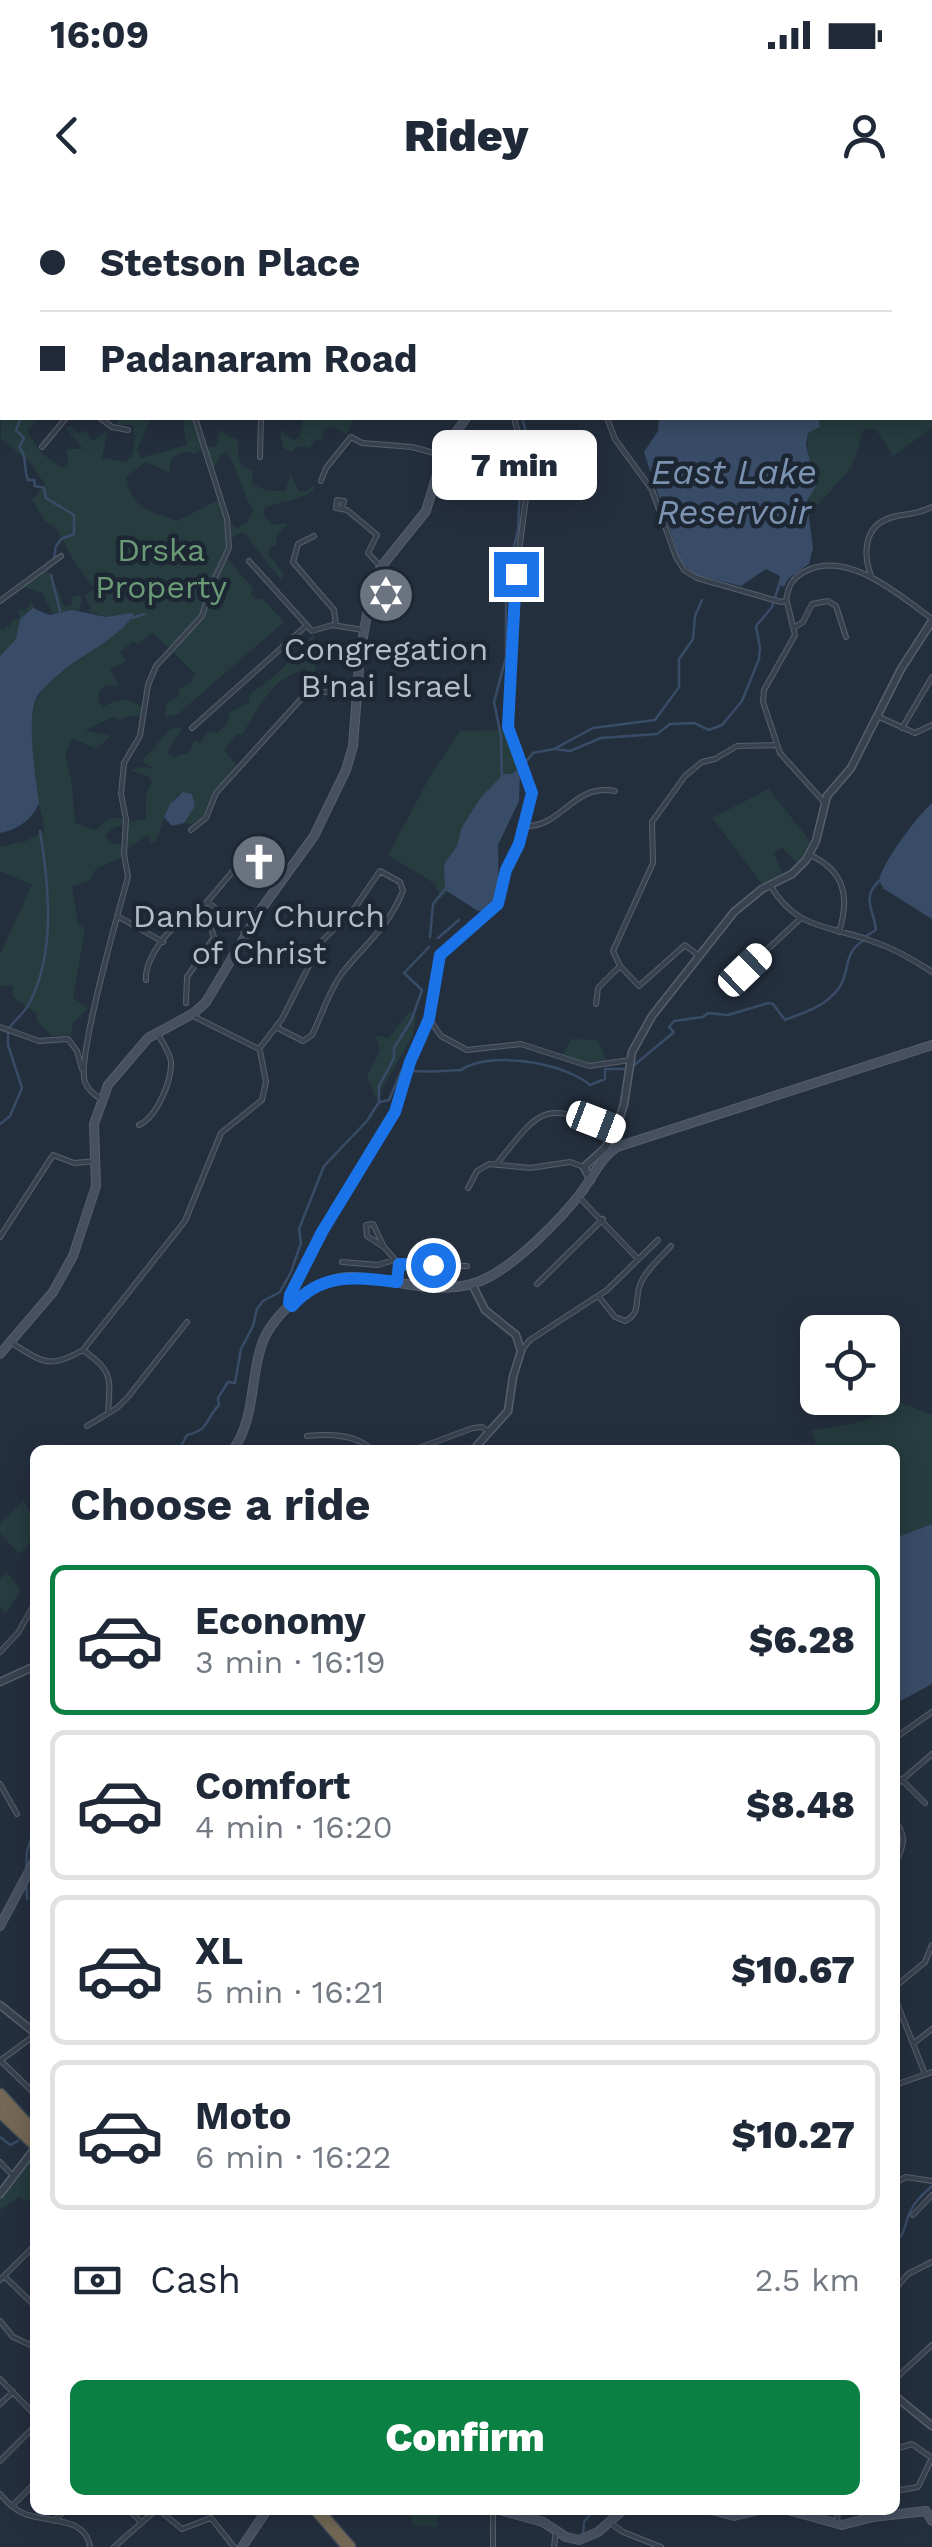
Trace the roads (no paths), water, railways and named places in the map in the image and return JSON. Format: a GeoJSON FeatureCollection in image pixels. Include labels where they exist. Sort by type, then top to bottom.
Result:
{"type":"FeatureCollection","features":[{"type":"Feature","properties":{"kind":"highway"},"geometry":{"type":"LineString","coordinates":[[0,2098],[30,2133]]}},
{"type":"Feature","properties":{"kind":"highway"},"geometry":{"type":"LineString","coordinates":[[0,2111],[30,2135]]}},
{"type":"Feature","properties":{"kind":"highway"},"geometry":{"type":"LineString","coordinates":[[321,2515],[348,2547]]}},
{"type":"Feature","properties":{"kind":"highway"},"geometry":{"type":"LineString","coordinates":[[332,2515],[360,2547]]}},
{"type":"Feature","properties":{"kind":"main road"},"geometry":{"type":"LineString","coordinates":[[0,1354],[53,1292],[69,1266],[94,1192],[93,1132],[101,1098],[120,1068],[157,1032],[192,1015],[212,994],[247,934],[314,836],[346,770],[353,746],[363,630],[372,584],[380,567],[426,511],[442,455],[465,420]]}},
{"type":"Feature","properties":{"kind":"main road"},"geometry":{"type":"LineString","coordinates":[[235,1445],[247,1420],[264,1339],[309,1289],[339,1278],[446,1288],[472,1284],[505,1266],[578,1196],[606,1156],[623,1144],[932,1046]]}},
{"type":"Feature","properties":{"kind":"main road"},"geometry":{"type":"LineString","coordinates":[[0,1926],[30,1871]]}},
{"type":"Feature","properties":{"kind":"main road"},"geometry":{"type":"LineString","coordinates":[[804,2515],[836,2525],[931,2514]]}},
{"type":"Feature","properties":{"kind":"main road"},"geometry":{"type":"LineString","coordinates":[[242,2547],[264,2515]]}},
{"type":"Feature","properties":{"kind":"main road"},"geometry":{"type":"LineString","coordinates":[[516,2515],[543,2522],[579,2541],[617,2515]]}},
{"type":"Feature","properties":{"kind":"street"},"geometry":{"type":"LineString","coordinates":[[42,447],[64,420]]}},
{"type":"Feature","properties":{"kind":"street"},"geometry":{"type":"LineString","coordinates":[[103,420],[128,430]]}},
{"type":"Feature","properties":{"kind":"street"},"geometry":{"type":"LineString","coordinates":[[83,1073],[87,1038],[128,872],[121,794],[124,762],[140,736],[148,685],[156,666],[202,616],[229,548],[227,519],[196,420]]}},
{"type":"Feature","properties":{"kind":"street"},"geometry":{"type":"LineString","coordinates":[[260,457],[262,420]]}},
{"type":"Feature","properties":{"kind":"street"},"geometry":{"type":"LineString","coordinates":[[292,1306],[290,1295],[322,1232],[392,1118],[429,1019],[440,955],[498,904],[532,793],[508,727],[516,574],[529,471],[515,420]]}},
{"type":"Feature","properties":{"kind":"street"},"geometry":{"type":"LineString","coordinates":[[608,420],[615,440],[652,490],[684,570],[696,578],[786,601]]}},
{"type":"Feature","properties":{"kind":"street"},"geometry":{"type":"LineString","coordinates":[[320,481],[350,437],[362,443],[412,446],[442,455]]}},
{"type":"Feature","properties":{"kind":"street"},"geometry":{"type":"LineString","coordinates":[[872,578],[864,558],[873,532],[888,519],[912,516],[932,506]]}},
{"type":"Feature","properties":{"kind":"street"},"geometry":{"type":"LineString","coordinates":[[345,509],[377,535],[368,553],[380,567]]}},
{"type":"Feature","properties":{"kind":"street"},"geometry":{"type":"LineString","coordinates":[[314,536],[298,544],[293,562],[334,610],[336,625]]}},
{"type":"Feature","properties":{"kind":"street"},"geometry":{"type":"LineString","coordinates":[[0,601],[61,556]]}},
{"type":"Feature","properties":{"kind":"street"},"geometry":{"type":"LineString","coordinates":[[250,561],[314,632],[336,625],[363,630]]}},
{"type":"Feature","properties":{"kind":"street"},"geometry":{"type":"LineString","coordinates":[[584,1167],[605,1148],[616,1130],[630,1060],[652,1016],[734,912],[800,868],[810,854],[824,802],[851,768],[901,669],[932,620],[872,578],[839,566],[819,566],[794,579],[786,601],[795,627],[791,646],[762,696],[782,756],[824,802]]}},
{"type":"Feature","properties":{"kind":"street"},"geometry":{"type":"LineString","coordinates":[[795,627],[803,622],[812,604],[828,600],[836,606],[846,637]]}},
{"type":"Feature","properties":{"kind":"street"},"geometry":{"type":"LineString","coordinates":[[192,728],[306,626]]}},
{"type":"Feature","properties":{"kind":"street"},"geometry":{"type":"LineString","coordinates":[[902,728],[932,677]]}},
{"type":"Feature","properties":{"kind":"street"},"geometry":{"type":"LineString","coordinates":[[191,830],[206,818],[216,793],[302,698],[323,692],[358,691]]}},
{"type":"Feature","properties":{"kind":"street"},"geometry":{"type":"LineString","coordinates":[[879,716],[918,733],[932,725]]}},
{"type":"Feature","properties":{"kind":"street"},"geometry":{"type":"LineString","coordinates":[[700,958],[685,945],[642,986],[637,986],[620,966],[613,950],[653,863],[655,849],[650,827],[685,776],[702,762],[715,760],[737,746],[776,745]]}},
{"type":"Feature","properties":{"kind":"street"},"geometry":{"type":"LineString","coordinates":[[523,826],[545,824],[586,793],[615,791]]}},
{"type":"Feature","properties":{"kind":"street"},"geometry":{"type":"LineString","coordinates":[[810,854],[834,870],[846,903],[838,932]]}},
{"type":"Feature","properties":{"kind":"street"},"geometry":{"type":"LineString","coordinates":[[146,980],[147,964],[163,942],[182,919],[196,915],[238,865]]}},
{"type":"Feature","properties":{"kind":"street"},"geometry":{"type":"LineString","coordinates":[[10,1342],[46,1364],[62,1362],[84,1350],[185,1222],[221,1134],[262,1100],[266,1082],[260,1049],[276,1027],[321,942],[354,909],[380,871],[400,882],[403,891],[391,916],[342,973],[312,1035],[303,1041],[276,1027]]}},
{"type":"Feature","properties":{"kind":"street"},"geometry":{"type":"LineString","coordinates":[[770,886],[800,919],[875,942],[932,972]]}},
{"type":"Feature","properties":{"kind":"street"},"geometry":{"type":"LineString","coordinates":[[208,902],[247,934]]}},
{"type":"Feature","properties":{"kind":"street"},"geometry":{"type":"LineString","coordinates":[[186,1002],[187,977],[214,937],[211,928],[196,915]]}},
{"type":"Feature","properties":{"kind":"street"},"geometry":{"type":"LineString","coordinates":[[118,917],[163,942]]}},
{"type":"Feature","properties":{"kind":"street"},"geometry":{"type":"LineString","coordinates":[[740,975],[800,919]]}},
{"type":"Feature","properties":{"kind":"street"},"geometry":{"type":"LineString","coordinates":[[596,1004],[598,988],[620,966]]}},
{"type":"Feature","properties":{"kind":"street"},"geometry":{"type":"LineString","coordinates":[[192,1015],[260,1049]]}},
{"type":"Feature","properties":{"kind":"street"},"geometry":{"type":"LineString","coordinates":[[429,1019],[441,1036],[467,1050],[521,1044],[588,1066],[630,1060]]}},
{"type":"Feature","properties":{"kind":"street"},"geometry":{"type":"LineString","coordinates":[[426,1028],[433,1026]]}},
{"type":"Feature","properties":{"kind":"street"},"geometry":{"type":"LineString","coordinates":[[0,1027],[39,1041],[68,1039],[77,1051],[90,1091],[101,1098]]}},
{"type":"Feature","properties":{"kind":"street"},"geometry":{"type":"LineString","coordinates":[[139,1125],[154,1115],[170,1068],[169,1054],[157,1032]]}},
{"type":"Feature","properties":{"kind":"street"},"geometry":{"type":"LineString","coordinates":[[496,1165],[530,1122],[553,1111],[569,1112],[616,1130]]}},
{"type":"Feature","properties":{"kind":"street"},"geometry":{"type":"LineString","coordinates":[[0,1238],[52,1154],[74,1163],[96,1161]]}},
{"type":"Feature","properties":{"kind":"street"},"geometry":{"type":"LineString","coordinates":[[468,1188],[477,1171],[489,1164],[530,1168],[570,1162],[584,1167],[591,1180]]}},
{"type":"Feature","properties":{"kind":"street"},"geometry":{"type":"LineString","coordinates":[[578,1196],[638,1258]]}},
{"type":"Feature","properties":{"kind":"street"},"geometry":{"type":"LineString","coordinates":[[537,1284],[603,1219]]}},
{"type":"Feature","properties":{"kind":"street"},"geometry":{"type":"LineString","coordinates":[[384,1247],[367,1236],[366,1225],[373,1224],[396,1262],[397,1282]]}},
{"type":"Feature","properties":{"kind":"street"},"geometry":{"type":"LineString","coordinates":[[477,1445],[508,1411],[512,1376],[521,1351],[530,1340],[598,1296],[658,1240]]}},
{"type":"Feature","properties":{"kind":"street"},"geometry":{"type":"LineString","coordinates":[[598,1296],[615,1317],[631,1319],[637,1309],[642,1280],[671,1246]]}},
{"type":"Feature","properties":{"kind":"street"},"geometry":{"type":"LineString","coordinates":[[342,1262],[467,1266]]}},
{"type":"Feature","properties":{"kind":"street"},"geometry":{"type":"LineString","coordinates":[[472,1284],[485,1310],[516,1336],[530,1340]]}},
{"type":"Feature","properties":{"kind":"street"},"geometry":{"type":"LineString","coordinates":[[86,1426],[128,1397],[187,1322]]}},
{"type":"Feature","properties":{"kind":"street"},"geometry":{"type":"LineString","coordinates":[[516,1336],[521,1351]]}},
{"type":"Feature","properties":{"kind":"street"},"geometry":{"type":"LineString","coordinates":[[84,1350],[105,1366],[110,1377],[108,1413]]}},
{"type":"Feature","properties":{"kind":"street"},"geometry":{"type":"LineString","coordinates":[[427,1445],[473,1428],[482,1427],[489,1432]]}},
{"type":"Feature","properties":{"kind":"street"},"geometry":{"type":"LineString","coordinates":[[306,1436],[342,1437],[365,1445]]}},
{"type":"Feature","properties":{"kind":"street"},"geometry":{"type":"LineString","coordinates":[[1,1648],[18,1633],[30,1612]]}},
{"type":"Feature","properties":{"kind":"street"},"geometry":{"type":"LineString","coordinates":[[0,1682],[30,1668]]}},
{"type":"Feature","properties":{"kind":"street"},"geometry":{"type":"LineString","coordinates":[[900,1734],[932,1712]]}},
{"type":"Feature","properties":{"kind":"street"},"geometry":{"type":"LineString","coordinates":[[925,1803],[901,1779],[932,1754]]}},
{"type":"Feature","properties":{"kind":"street"},"geometry":{"type":"LineString","coordinates":[[0,1784],[17,1814]]}},
{"type":"Feature","properties":{"kind":"street"},"geometry":{"type":"LineString","coordinates":[[900,1983],[925,1962],[932,1945]]}},
{"type":"Feature","properties":{"kind":"street"},"geometry":{"type":"LineString","coordinates":[[0,2005],[30,2030]]}},
{"type":"Feature","properties":{"kind":"street"},"geometry":{"type":"LineString","coordinates":[[900,2010],[925,2074]]}},
{"type":"Feature","properties":{"kind":"street"},"geometry":{"type":"LineString","coordinates":[[914,2043],[932,2029]]}},
{"type":"Feature","properties":{"kind":"street"},"geometry":{"type":"LineString","coordinates":[[30,2038],[0,2060],[30,2089]]}},
{"type":"Feature","properties":{"kind":"street"},"geometry":{"type":"LineString","coordinates":[[900,2083],[932,2072]]}},
{"type":"Feature","properties":{"kind":"street"},"geometry":{"type":"LineString","coordinates":[[0,2194],[14,2177],[30,2143]]}},
{"type":"Feature","properties":{"kind":"street"},"geometry":{"type":"LineString","coordinates":[[0,2162],[14,2177]]}},
{"type":"Feature","properties":{"kind":"street"},"geometry":{"type":"LineString","coordinates":[[900,2180],[906,2177],[932,2180]]}},
{"type":"Feature","properties":{"kind":"street"},"geometry":{"type":"LineString","coordinates":[[913,2215],[932,2195]]}},
{"type":"Feature","properties":{"kind":"street"},"geometry":{"type":"LineString","coordinates":[[29,2251],[2,2278],[30,2302]]}},
{"type":"Feature","properties":{"kind":"street"},"geometry":{"type":"LineString","coordinates":[[900,2283],[908,2274],[932,2262]]}},
{"type":"Feature","properties":{"kind":"street"},"geometry":{"type":"LineString","coordinates":[[0,2321],[13,2337],[30,2345]]}},
{"type":"Feature","properties":{"kind":"street"},"geometry":{"type":"LineString","coordinates":[[900,2374],[932,2345]]}},
{"type":"Feature","properties":{"kind":"street"},"geometry":{"type":"LineString","coordinates":[[0,2379],[30,2410]]}},
{"type":"Feature","properties":{"kind":"street"},"geometry":{"type":"LineString","coordinates":[[0,2404],[13,2392]]}},
{"type":"Feature","properties":{"kind":"street"},"geometry":{"type":"LineString","coordinates":[[900,2400],[932,2426]]}},
{"type":"Feature","properties":{"kind":"street"},"geometry":{"type":"LineString","coordinates":[[0,2461],[30,2431]]}},
{"type":"Feature","properties":{"kind":"street"},"geometry":{"type":"LineString","coordinates":[[900,2448],[912,2444],[932,2458],[918,2486],[900,2490]]}},
{"type":"Feature","properties":{"kind":"street"},"geometry":{"type":"LineString","coordinates":[[12,2506],[30,2488]]}},
{"type":"Feature","properties":{"kind":"street"},"geometry":{"type":"LineString","coordinates":[[0,2494],[27,2515],[80,2528],[88,2536],[90,2547]]}},
{"type":"Feature","properties":{"kind":"street"},"geometry":{"type":"LineString","coordinates":[[54,2521],[60,2515]]}},
{"type":"Feature","properties":{"kind":"street"},"geometry":{"type":"LineString","coordinates":[[135,2515],[142,2522]]}},
{"type":"Feature","properties":{"kind":"street"},"geometry":{"type":"LineString","coordinates":[[114,2547],[151,2515]]}},
{"type":"Feature","properties":{"kind":"street"},"geometry":{"type":"LineString","coordinates":[[164,2515],[182,2529],[211,2518],[234,2547]]}},
{"type":"Feature","properties":{"kind":"street"},"geometry":{"type":"LineString","coordinates":[[494,2547],[496,2515]]}},
{"type":"Feature","properties":{"kind":"street"},"geometry":{"type":"LineString","coordinates":[[836,2525],[837,2515]]}},
{"type":"Feature","properties":{"kind":"street"},"geometry":{"type":"LineString","coordinates":[[609,2522],[662,2547]]}},
{"type":"Feature","properties":{"kind":"street"},"geometry":{"type":"LineString","coordinates":[[554,2547],[556,2530]]}},
{"type":"Feature","properties":{"kind":"water","name":"East Lake Reservoir"},"geometry":{"type":"Polygon","coordinates":[[[659,420],[819,420],[820,427],[808,433],[806,445],[816,486],[807,501],[813,548],[809,564],[788,579],[784,587],[778,584],[780,576],[766,569],[741,586],[696,575],[681,563],[644,452],[658,431],[659,420]]]}},
{"type":"Feature","properties":{"kind":"water"},"geometry":{"type":"Polygon","coordinates":[[[33,608],[49,615],[72,610],[106,617],[134,615],[116,634],[69,666],[38,695],[32,731],[39,803],[23,823],[0,833],[0,656],[16,639],[20,619],[33,608]]]}},
{"type":"Feature","properties":{"kind":"water"},"geometry":{"type":"Polygon","coordinates":[[[520,768],[519,801],[498,845],[499,894],[484,911],[478,911],[445,890],[444,864],[481,797],[504,774],[520,768]]]}},
{"type":"Feature","properties":{"kind":"water"},"geometry":{"type":"Polygon","coordinates":[[[183,792],[192,794],[195,806],[184,823],[172,826],[164,817],[170,804],[183,792]]]}},
{"type":"Feature","properties":{"kind":"water"},"geometry":{"type":"Polygon","coordinates":[[[932,803],[932,919],[884,889],[879,881],[901,840],[932,803]]]}},
{"type":"Feature","properties":{"kind":"water"},"geometry":{"type":"Polygon","coordinates":[[[932,1524],[932,1684],[900,1701],[900,1536],[932,1524]]]}},
{"type":"Feature","properties":{"kind":"waterway"},"geometry":{"type":"LineString","coordinates":[[20,420],[16,430],[24,438],[19,447],[28,480],[34,480],[35,486],[44,488],[46,498],[74,515],[74,534],[57,545]]}},
{"type":"Feature","properties":{"kind":"waterway"},"geometry":{"type":"LineString","coordinates":[[523,420],[527,435],[525,451]]}},
{"type":"Feature","properties":{"kind":"waterway"},"geometry":{"type":"LineString","coordinates":[[502,781],[501,736],[494,702],[506,657],[509,566],[518,530],[520,492],[526,477],[522,455]]}},
{"type":"Feature","properties":{"kind":"waterway"},"geometry":{"type":"LineString","coordinates":[[54,558],[56,546]]}},
{"type":"Feature","properties":{"kind":"waterway"},"geometry":{"type":"LineString","coordinates":[[51,575],[60,611]]}},
{"type":"Feature","properties":{"kind":"waterway"},"geometry":{"type":"LineString","coordinates":[[554,749],[570,751],[601,738],[657,734],[670,724],[694,723],[709,730],[722,725],[742,701],[759,659],[756,626],[772,607],[780,582]]}},
{"type":"Feature","properties":{"kind":"waterway"},"geometry":{"type":"LineString","coordinates":[[524,764],[533,753],[554,749],[593,728],[655,720],[679,687],[679,659],[693,639],[695,616],[702,600]]}},
{"type":"Feature","properties":{"kind":"waterway"},"geometry":{"type":"LineString","coordinates":[[132,618],[144,614]]}},
{"type":"Feature","properties":{"kind":"waterway"},"geometry":{"type":"LineString","coordinates":[[9,1028],[29,1004],[38,984],[47,941],[48,896],[40,831]]}},
{"type":"Feature","properties":{"kind":"waterway"},"geometry":{"type":"LineString","coordinates":[[866,936],[876,930],[870,899],[879,881]]}},
{"type":"Feature","properties":{"kind":"waterway"},"geometry":{"type":"LineString","coordinates":[[430,937],[433,904],[446,888]]}},
{"type":"Feature","properties":{"kind":"waterway"},"geometry":{"type":"LineString","coordinates":[[438,938],[459,920]]}},
{"type":"Feature","properties":{"kind":"waterway"},"geometry":{"type":"LineString","coordinates":[[632,1067],[674,1032],[669,1027],[674,1021],[708,1013],[728,1015],[768,1003],[785,1020],[814,1008],[839,988],[852,951],[863,941]]}},
{"type":"Feature","properties":{"kind":"waterway"},"geometry":{"type":"LineString","coordinates":[[182,1445],[187,1435],[204,1427],[228,1382],[235,1383],[241,1349],[257,1309],[280,1292],[291,1272],[301,1243],[299,1229],[324,1166],[367,1121],[379,1102],[379,1086],[422,990],[404,973],[429,947]]}},
{"type":"Feature","properties":{"kind":"waterway"},"geometry":{"type":"LineString","coordinates":[[0,1124],[10,1116],[22,1088],[8,1045],[8,1032]]}},
{"type":"Feature","properties":{"kind":"waterway"},"geometry":{"type":"LineString","coordinates":[[380,1102],[389,1100],[402,1070],[461,1070],[474,1064],[508,1060],[546,1065],[590,1085],[605,1079],[605,1069],[625,1069]]}},
{"type":"Feature","properties":{"kind":"waterway"},"geometry":{"type":"LineString","coordinates":[[26,1873],[30,1842]]}},
{"type":"Feature","properties":{"kind":"waterway"},"geometry":{"type":"LineString","coordinates":[[26,1881],[27,1899]]}},
{"type":"Feature","properties":{"kind":"waterway"},"geometry":{"type":"LineString","coordinates":[[0,2137],[10,2145],[18,2141]]}},
{"type":"Feature","properties":{"kind":"waterway"},"geometry":{"type":"LineString","coordinates":[[900,2237],[914,2204],[932,2186]]}},
{"type":"Feature","properties":{"kind":"waterway"},"geometry":{"type":"LineString","coordinates":[[583,2535],[584,2522],[590,2515]]}},
{"type":"Feature","properties":{"kind":"place","name":"Congregation B'nai Israel"},"geometry":{"type":"Point","coordinates":[386,595]}},
{"type":"Feature","properties":{"kind":"place","name":"Danbury Church of Christ"},"geometry":{"type":"Point","coordinates":[259,862]}},
{"type":"Feature","properties":{"kind":"park label","name":"Drska Property"},"geometry":{"type":"Point","coordinates":[161,568]}}]}
